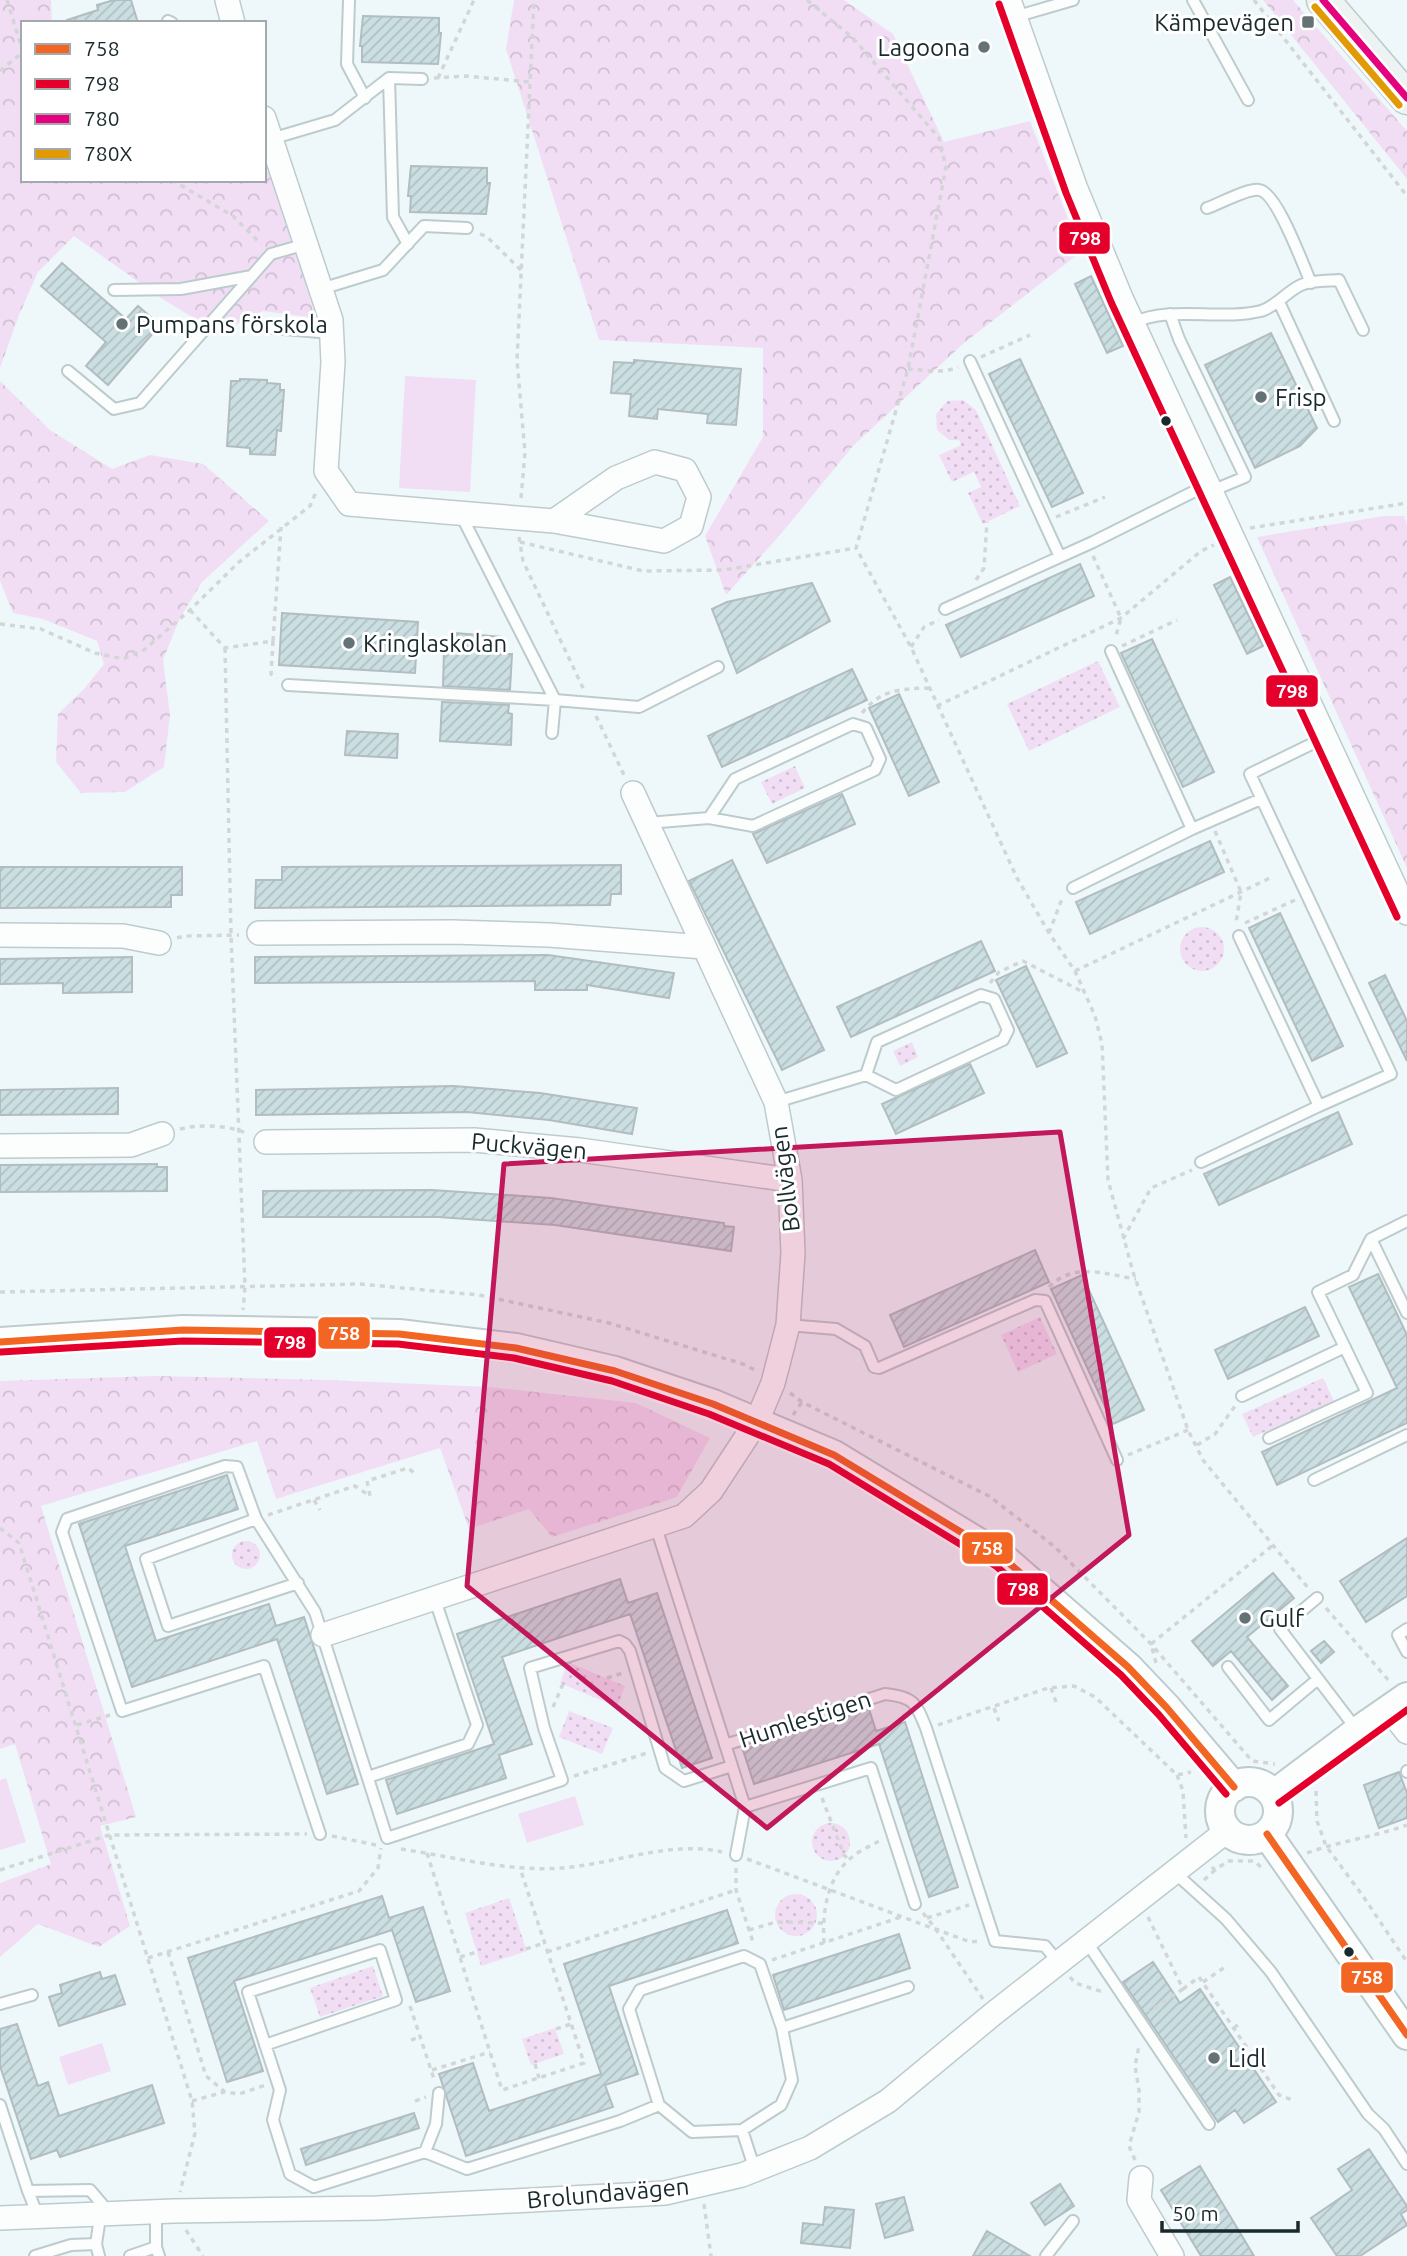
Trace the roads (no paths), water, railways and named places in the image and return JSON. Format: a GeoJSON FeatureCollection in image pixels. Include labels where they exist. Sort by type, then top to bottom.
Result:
{"type":"FeatureCollection","features":[{"type":"Feature","properties":{"kind":"main road"},"geometry":{"type":"LineString","coordinates":[[1323,0],[1407,98]]}},
{"type":"Feature","properties":{"kind":"street"},"geometry":{"type":"LineString","coordinates":[[227,0],[232,21]]}},
{"type":"Feature","properties":{"kind":"street"},"geometry":{"type":"LineString","coordinates":[[1012,8],[1076,189],[1133,323],[1407,913]]}},
{"type":"Feature","properties":{"kind":"street"},"geometry":{"type":"LineString","coordinates":[[267,129],[331,320],[333,362],[326,471],[349,504],[554,521],[664,541],[691,526],[699,497],[685,470],[655,462],[616,478],[554,521]]}},
{"type":"Feature","properties":{"kind":"street","name":"Bollvägen"},"geometry":{"type":"LineString","coordinates":[[633,793],[776,1102],[790,1180],[793,1253],[788,1325],[774,1381],[757,1421]]}},
{"type":"Feature","properties":{"kind":"street"},"geometry":{"type":"LineString","coordinates":[[259,933],[549,934],[704,947]]}},
{"type":"Feature","properties":{"kind":"street"},"geometry":{"type":"LineString","coordinates":[[0,935],[123,936],[159,943]]}},
{"type":"Feature","properties":{"kind":"street"},"geometry":{"type":"LineString","coordinates":[[0,1146],[131,1145],[162,1134]]}},
{"type":"Feature","properties":{"kind":"street","name":"Puckvägen"},"geometry":{"type":"LineString","coordinates":[[265,1142],[474,1140],[580,1150],[790,1180]]}},
{"type":"Feature","properties":{"kind":"street"},"geometry":{"type":"LineString","coordinates":[[0,1342],[183,1330],[399,1334],[516,1348],[615,1371],[757,1421],[834,1455],[1002,1557],[1128,1667],[1234,1787]]}},
{"type":"Feature","properties":{"kind":"street"},"geometry":{"type":"LineString","coordinates":[[323,1635],[684,1516],[711,1491],[757,1421]]}},
{"type":"Feature","properties":{"kind":"street"},"geometry":{"type":"LineString","coordinates":[[1273,1795],[1400,1702],[1407,1731]]}},
{"type":"Feature","properties":{"kind":"street"},"geometry":{"type":"LineString","coordinates":[[1243,1783],[1254,1783],[1265,1787],[1273,1795],[1278,1816],[1267,1834],[1248,1840],[1228,1830],[1222,1818],[1221,1807],[1225,1796],[1234,1787],[1243,1783]]}},
{"type":"Feature","properties":{"kind":"street","name":"Brolundavägen"},"geometry":{"type":"LineString","coordinates":[[0,2218],[101,2213],[314,2210],[665,2193],[742,2175],[810,2148],[888,2101],[1058,1962],[1228,1830]]}},
{"type":"Feature","properties":{"kind":"street"},"geometry":{"type":"LineString","coordinates":[[1267,1834],[1407,2035]]}},
{"type":"Feature","properties":{"kind":"street"},"geometry":{"type":"LineString","coordinates":[[1141,2178],[1139,2200],[1172,2256]]}},
{"type":"Feature","properties":{"kind":"lane"},"geometry":{"type":"LineString","coordinates":[[349,0],[347,64],[365,98]]}},
{"type":"Feature","properties":{"kind":"lane"},"geometry":{"type":"LineString","coordinates":[[1012,8],[1073,0]]}},
{"type":"Feature","properties":{"kind":"lane"},"geometry":{"type":"LineString","coordinates":[[1193,0],[1248,100]]}},
{"type":"Feature","properties":{"kind":"lane"},"geometry":{"type":"LineString","coordinates":[[389,78],[393,217],[408,244]]}},
{"type":"Feature","properties":{"kind":"lane"},"geometry":{"type":"LineString","coordinates":[[267,129],[335,120],[389,78],[422,79]]}},
{"type":"Feature","properties":{"kind":"lane"},"geometry":{"type":"LineString","coordinates":[[1208,208],[1258,189],[1269,194],[1280,211],[1311,283]]}},
{"type":"Feature","properties":{"kind":"lane"},"geometry":{"type":"LineString","coordinates":[[321,289],[383,270],[424,226],[467,228]]}},
{"type":"Feature","properties":{"kind":"lane"},"geometry":{"type":"LineString","coordinates":[[68,371],[114,409],[139,403],[271,254],[306,244]]}},
{"type":"Feature","properties":{"kind":"lane"},"geometry":{"type":"LineString","coordinates":[[114,290],[181,289],[252,276]]}},
{"type":"Feature","properties":{"kind":"lane"},"geometry":{"type":"LineString","coordinates":[[1133,323],[1170,314],[1227,316],[1263,310],[1279,302],[1302,284],[1339,280],[1363,330]]}},
{"type":"Feature","properties":{"kind":"lane"},"geometry":{"type":"LineString","coordinates":[[1279,302],[1334,421]]}},
{"type":"Feature","properties":{"kind":"lane"},"geometry":{"type":"LineString","coordinates":[[945,609],[1088,545],[1201,488],[1221,487],[1245,477],[1170,314]]}},
{"type":"Feature","properties":{"kind":"lane"},"geometry":{"type":"LineString","coordinates":[[261,327],[331,333]]}},
{"type":"Feature","properties":{"kind":"lane"},"geometry":{"type":"LineString","coordinates":[[970,361],[1060,556]]}},
{"type":"Feature","properties":{"kind":"lane"},"geometry":{"type":"LineString","coordinates":[[460,513],[555,699],[552,733]]}},
{"type":"Feature","properties":{"kind":"lane"},"geometry":{"type":"LineString","coordinates":[[1111,651],[1192,829]]}},
{"type":"Feature","properties":{"kind":"lane"},"geometry":{"type":"LineString","coordinates":[[288,685],[555,699],[639,707],[718,667]]}},
{"type":"Feature","properties":{"kind":"lane"},"geometry":{"type":"LineString","coordinates":[[647,823],[709,818],[753,826],[875,770],[880,759],[866,728],[853,724],[734,779],[709,818]]}},
{"type":"Feature","properties":{"kind":"lane"},"geometry":{"type":"LineString","coordinates":[[1201,1162],[1319,1105],[1391,1074],[1251,774],[1326,737]]}},
{"type":"Feature","properties":{"kind":"lane"},"geometry":{"type":"LineString","coordinates":[[1073,888],[1192,829],[1261,799]]}},
{"type":"Feature","properties":{"kind":"lane"},"geometry":{"type":"LineString","coordinates":[[1239,936],[1319,1105]]}},
{"type":"Feature","properties":{"kind":"lane"},"geometry":{"type":"LineString","coordinates":[[776,1102],[866,1075],[896,1090],[1003,1041],[1008,1030],[994,999],[981,995],[877,1042],[866,1075]]}},
{"type":"Feature","properties":{"kind":"lane"},"geometry":{"type":"LineString","coordinates":[[1269,1438],[1367,1393],[1318,1292],[1353,1275],[1371,1239],[1407,1221]]}},
{"type":"Feature","properties":{"kind":"lane"},"geometry":{"type":"LineString","coordinates":[[1371,1239],[1407,1313]]}},
{"type":"Feature","properties":{"kind":"lane"},"geometry":{"type":"LineString","coordinates":[[788,1325],[836,1329],[865,1346],[874,1367],[879,1368],[1035,1300],[1045,1301],[1117,1460]]}},
{"type":"Feature","properties":{"kind":"lane"},"geometry":{"type":"LineString","coordinates":[[1242,1396],[1345,1347]]}},
{"type":"Feature","properties":{"kind":"lane"},"geometry":{"type":"LineString","coordinates":[[1314,1480],[1407,1435]]}},
{"type":"Feature","properties":{"kind":"lane"},"geometry":{"type":"LineString","coordinates":[[320,1834],[264,1666],[122,1711],[62,1532],[67,1519],[225,1466],[237,1466],[256,1519],[315,1612],[387,1838],[562,1780],[544,1728],[530,1668],[619,1641],[630,1651],[665,1768],[684,1781],[732,1766]]}},
{"type":"Feature","properties":{"kind":"lane"},"geometry":{"type":"LineString","coordinates":[[256,1519],[146,1559],[168,1626],[298,1583]]}},
{"type":"Feature","properties":{"kind":"lane","name":"Humlestigen"},"geometry":{"type":"LineString","coordinates":[[656,1527],[725,1745],[885,1694],[908,1698],[917,1707],[926,1728],[995,1941],[1045,1946],[1058,1962]]}},
{"type":"Feature","properties":{"kind":"lane"},"geometry":{"type":"LineString","coordinates":[[1317,1598],[1280,1629],[1358,1731]]}},
{"type":"Feature","properties":{"kind":"lane"},"geometry":{"type":"LineString","coordinates":[[368,1777],[468,1744],[477,1726],[435,1600]]}},
{"type":"Feature","properties":{"kind":"lane"},"geometry":{"type":"LineString","coordinates":[[1407,1629],[1398,1635],[1407,1652]]}},
{"type":"Feature","properties":{"kind":"lane"},"geometry":{"type":"LineString","coordinates":[[1228,1667],[1269,1720],[1318,1679]]}},
{"type":"Feature","properties":{"kind":"lane"},"geometry":{"type":"LineString","coordinates":[[725,1745],[745,1807],[736,1856]]}},
{"type":"Feature","properties":{"kind":"lane"},"geometry":{"type":"LineString","coordinates":[[745,1807],[871,1768],[915,1904]]}},
{"type":"Feature","properties":{"kind":"lane"},"geometry":{"type":"LineString","coordinates":[[1174,1872],[1226,1919],[1271,1972],[1362,2105],[1384,2129],[1407,2164]]}},
{"type":"Feature","properties":{"kind":"lane"},"geometry":{"type":"LineString","coordinates":[[1086,1941],[1209,2124]]}},
{"type":"Feature","properties":{"kind":"lane"},"geometry":{"type":"LineString","coordinates":[[265,2045],[396,2000],[380,1950],[248,1993],[265,2045],[280,2090],[273,2120],[290,2174],[314,2187],[425,2152],[467,2169],[621,2121],[659,2105]]}},
{"type":"Feature","properties":{"kind":"lane"},"geometry":{"type":"LineString","coordinates":[[744,1956],[760,1964],[782,2028],[792,2080],[780,2105],[742,2130],[692,2132],[659,2105],[629,2009],[640,1990],[744,1956]]}},
{"type":"Feature","properties":{"kind":"lane"},"geometry":{"type":"LineString","coordinates":[[782,2028],[908,1987]]}},
{"type":"Feature","properties":{"kind":"lane"},"geometry":{"type":"LineString","coordinates":[[0,2004],[32,1995]]}},
{"type":"Feature","properties":{"kind":"lane"},"geometry":{"type":"LineString","coordinates":[[425,2152],[436,2124],[439,2093]]}},
{"type":"Feature","properties":{"kind":"lane"},"geometry":{"type":"LineString","coordinates":[[0,2105],[38,2216]]}},
{"type":"Feature","properties":{"kind":"lane"},"geometry":{"type":"LineString","coordinates":[[742,2130],[755,2170]]}},
{"type":"Feature","properties":{"kind":"lane"},"geometry":{"type":"LineString","coordinates":[[314,2187],[314,2210]]}},
{"type":"Feature","properties":{"kind":"lane"},"geometry":{"type":"LineString","coordinates":[[28,2191],[90,2190],[102,2204],[96,2244],[99,2256]]}},
{"type":"Feature","properties":{"kind":"lane"},"geometry":{"type":"LineString","coordinates":[[130,2256],[157,2252],[165,2212]]}},
{"type":"Feature","properties":{"kind":"lane"},"geometry":{"type":"LineString","coordinates":[[1046,2256],[1073,2221]]}},
{"type":"Feature","properties":{"kind":"lane"},"geometry":{"type":"LineString","coordinates":[[35,2256],[71,2245],[96,2244]]}},
{"type":"Feature","properties":{"kind":"place","name":"Kämpevägen"},"geometry":{"type":"Point","coordinates":[1308,22]}},
{"type":"Feature","properties":{"kind":"place","name":"Lagoona"},"geometry":{"type":"Point","coordinates":[984,47]}},
{"type":"Feature","properties":{"kind":"place","name":"Pumpans förskola"},"geometry":{"type":"Point","coordinates":[122,324]}},
{"type":"Feature","properties":{"kind":"place","name":"Frisp"},"geometry":{"type":"Point","coordinates":[1261,397]}},
{"type":"Feature","properties":{"kind":"place","name":"Kringlaskolan"},"geometry":{"type":"Point","coordinates":[349,643]}},
{"type":"Feature","properties":{"kind":"place","name":"Gulf"},"geometry":{"type":"Point","coordinates":[1245,1618]}},
{"type":"Feature","properties":{"kind":"place","name":"Lidl"},"geometry":{"type":"Point","coordinates":[1214,2058]}}]}
